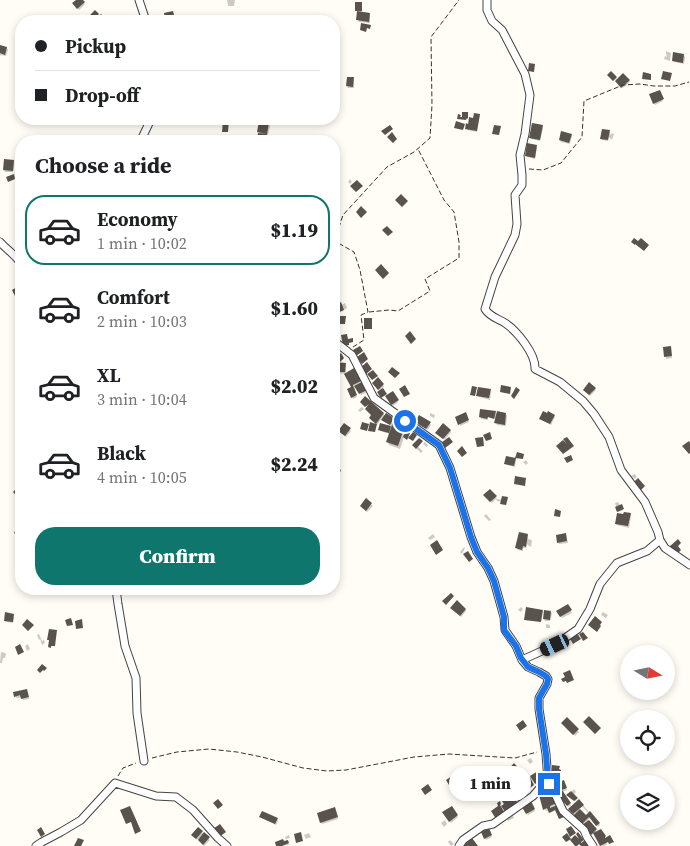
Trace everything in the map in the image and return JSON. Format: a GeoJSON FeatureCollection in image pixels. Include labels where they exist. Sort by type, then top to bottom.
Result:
{"type":"FeatureCollection","features":[{"type":"Feature","properties":{"kind":"street"},"geometry":{"type":"LineString","coordinates":[[139,0],[144,15]]}},
{"type":"Feature","properties":{"kind":"street"},"geometry":{"type":"LineString","coordinates":[[488,0],[487,10],[492,21],[502,30],[506,41],[525,74],[530,95],[520,154],[522,185],[514,195],[517,224],[515,235],[495,277],[485,309],[488,315],[514,330],[536,363],[535,369],[560,382],[583,401],[594,414],[609,437],[621,470],[645,502],[665,548],[690,565]]}},
{"type":"Feature","properties":{"kind":"street"},"geometry":{"type":"LineString","coordinates":[[0,242],[15,256]]}},
{"type":"Feature","properties":{"kind":"street"},"geometry":{"type":"LineString","coordinates":[[340,346],[352,355],[374,398],[439,445],[450,468],[477,552],[494,581],[504,617],[504,630],[528,667],[546,676],[548,679],[539,702],[548,781],[563,811],[584,830],[594,846]]}},
{"type":"Feature","properties":{"kind":"street"},"geometry":{"type":"LineString","coordinates":[[522,660],[555,645],[578,629],[590,609],[600,584],[617,563],[648,550],[660,540]]}},
{"type":"Feature","properties":{"kind":"street"},"geometry":{"type":"LineString","coordinates":[[117,595],[125,646],[136,678],[137,713],[144,761]]}},
{"type":"Feature","properties":{"kind":"street"},"geometry":{"type":"LineString","coordinates":[[459,846],[462,840],[483,826],[493,824],[533,796],[548,776]]}},
{"type":"Feature","properties":{"kind":"street"},"geometry":{"type":"LineString","coordinates":[[36,846],[81,820],[115,783],[156,796],[176,797],[193,810],[227,846]]}},
{"type":"Feature","properties":{"kind":"path"},"geometry":{"type":"LineString","coordinates":[[340,222],[342,215],[387,167],[417,149],[430,138],[432,105],[431,38],[459,0]]}},
{"type":"Feature","properties":{"kind":"path"},"geometry":{"type":"LineString","coordinates":[[521,168],[543,170],[561,163],[582,137],[584,101],[623,84],[675,86],[689,82]]}},
{"type":"Feature","properties":{"kind":"path"},"geometry":{"type":"LineString","coordinates":[[346,350],[364,340],[361,315],[368,312],[398,311],[430,291],[425,279],[459,258],[459,242],[454,212],[444,200],[417,149]]}},
{"type":"Feature","properties":{"kind":"path"},"geometry":{"type":"LineString","coordinates":[[340,244],[354,252],[360,270],[368,312]]}},
{"type":"Feature","properties":{"kind":"path"},"geometry":{"type":"LineString","coordinates":[[115,783],[123,768],[177,752],[209,749],[253,756],[327,772],[414,757],[449,754],[515,758],[545,749]]}},
{"type":"Feature","properties":{"kind":"building"},"geometry":{"type":"Polygon","coordinates":[[[76,0],[83,0],[85,2],[77,9],[72,3],[76,0]]]}},
{"type":"Feature","properties":{"kind":"building"},"geometry":{"type":"Polygon","coordinates":[[[355,2],[362,2],[362,11],[355,11],[355,2]]]}},
{"type":"Feature","properties":{"kind":"building"},"geometry":{"type":"Polygon","coordinates":[[[95,10],[99,14],[98,15],[90,15],[95,10]]]}},
{"type":"Feature","properties":{"kind":"building"},"geometry":{"type":"Polygon","coordinates":[[[173,11],[174,15],[164,15],[164,13],[173,11]]]}},
{"type":"Feature","properties":{"kind":"building"},"geometry":{"type":"Polygon","coordinates":[[[357,11],[370,13],[369,22],[356,20],[357,11]]]}},
{"type":"Feature","properties":{"kind":"building"},"geometry":{"type":"Polygon","coordinates":[[[361,23],[371,25],[370,29],[367,28],[366,32],[360,30],[361,23]]]}},
{"type":"Feature","properties":{"kind":"building"},"geometry":{"type":"Polygon","coordinates":[[[0,45],[7,47],[5,55],[0,53],[0,45]]]}},
{"type":"Feature","properties":{"kind":"building"},"geometry":{"type":"Polygon","coordinates":[[[673,52],[684,54],[683,63],[672,61],[673,52]]]}},
{"type":"Feature","properties":{"kind":"building"},"geometry":{"type":"Polygon","coordinates":[[[529,63],[535,64],[534,72],[528,71],[529,63]]]}},
{"type":"Feature","properties":{"kind":"building"},"geometry":{"type":"Polygon","coordinates":[[[611,71],[617,77],[613,81],[607,75],[611,71]]]}},
{"type":"Feature","properties":{"kind":"building"},"geometry":{"type":"Polygon","coordinates":[[[663,71],[672,73],[670,81],[661,79],[663,71]]]}},
{"type":"Feature","properties":{"kind":"building"},"geometry":{"type":"Polygon","coordinates":[[[643,72],[651,74],[651,80],[642,79],[643,72]]]}},
{"type":"Feature","properties":{"kind":"building"},"geometry":{"type":"Polygon","coordinates":[[[623,73],[630,80],[621,88],[615,81],[623,73]]]}},
{"type":"Feature","properties":{"kind":"building"},"geometry":{"type":"Polygon","coordinates":[[[347,77],[354,77],[353,87],[346,86],[347,77]]]}},
{"type":"Feature","properties":{"kind":"building"},"geometry":{"type":"Polygon","coordinates":[[[660,90],[664,99],[653,104],[649,94],[660,90]]]}},
{"type":"Feature","properties":{"kind":"building"},"geometry":{"type":"Polygon","coordinates":[[[462,112],[468,112],[468,119],[457,119],[458,114],[462,117],[462,112]]]}},
{"type":"Feature","properties":{"kind":"building"},"geometry":{"type":"Polygon","coordinates":[[[474,113],[480,114],[477,131],[465,129],[466,123],[468,125],[469,117],[473,118],[474,113]]]}},
{"type":"Feature","properties":{"kind":"building"},"geometry":{"type":"Polygon","coordinates":[[[456,121],[465,124],[463,130],[454,128],[456,121]]]}},
{"type":"Feature","properties":{"kind":"building"},"geometry":{"type":"Polygon","coordinates":[[[532,123],[543,125],[540,140],[529,138],[532,123]]]}},
{"type":"Feature","properties":{"kind":"building"},"geometry":{"type":"Polygon","coordinates":[[[223,125],[229,125],[228,132],[222,132],[223,125]]]}},
{"type":"Feature","properties":{"kind":"building"},"geometry":{"type":"Polygon","coordinates":[[[258,125],[269,125],[267,134],[257,132],[258,125]]]}},
{"type":"Feature","properties":{"kind":"building"},"geometry":{"type":"Polygon","coordinates":[[[390,125],[393,129],[385,135],[381,131],[390,125]]]}},
{"type":"Feature","properties":{"kind":"building"},"geometry":{"type":"Polygon","coordinates":[[[494,125],[501,126],[499,135],[492,134],[494,125]]]}},
{"type":"Feature","properties":{"kind":"building"},"geometry":{"type":"Polygon","coordinates":[[[602,129],[610,130],[608,140],[600,139],[602,129]]]}},
{"type":"Feature","properties":{"kind":"building"},"geometry":{"type":"Polygon","coordinates":[[[561,131],[572,134],[569,143],[559,140],[561,131]]]}},
{"type":"Feature","properties":{"kind":"building"},"geometry":{"type":"Polygon","coordinates":[[[392,132],[397,139],[393,143],[387,137],[392,132]]]}},
{"type":"Feature","properties":{"kind":"building"},"geometry":{"type":"Polygon","coordinates":[[[527,143],[537,145],[535,158],[525,156],[527,143]]]}},
{"type":"Feature","properties":{"kind":"building"},"geometry":{"type":"Polygon","coordinates":[[[4,159],[14,160],[13,171],[3,170],[4,159]]]}},
{"type":"Feature","properties":{"kind":"building"},"geometry":{"type":"Polygon","coordinates":[[[14,174],[15,179],[8,182],[6,177],[14,174]]]}},
{"type":"Feature","properties":{"kind":"building"},"geometry":{"type":"Polygon","coordinates":[[[357,180],[363,186],[356,192],[350,186],[357,180]]]}},
{"type":"Feature","properties":{"kind":"building"},"geometry":{"type":"Polygon","coordinates":[[[401,194],[408,201],[402,207],[395,200],[401,194]]]}},
{"type":"Feature","properties":{"kind":"building"},"geometry":{"type":"Polygon","coordinates":[[[361,206],[367,212],[361,218],[356,212],[361,206]]]}},
{"type":"Feature","properties":{"kind":"building"},"geometry":{"type":"Polygon","coordinates":[[[387,226],[393,232],[388,236],[382,230],[387,226]]]}},
{"type":"Feature","properties":{"kind":"building"},"geometry":{"type":"Polygon","coordinates":[[[634,238],[638,241],[641,238],[649,245],[644,251],[631,242],[634,238]]]}},
{"type":"Feature","properties":{"kind":"building"},"geometry":{"type":"Polygon","coordinates":[[[381,264],[389,273],[383,279],[375,270],[381,264]]]}},
{"type":"Feature","properties":{"kind":"building"},"geometry":{"type":"Polygon","coordinates":[[[340,302],[344,310],[340,312],[340,302]]]}},
{"type":"Feature","properties":{"kind":"building"},"geometry":{"type":"Polygon","coordinates":[[[340,316],[346,316],[345,324],[340,324],[340,316]]]}},
{"type":"Feature","properties":{"kind":"building"},"geometry":{"type":"Polygon","coordinates":[[[364,318],[372,318],[372,329],[364,329],[364,318]]]}},
{"type":"Feature","properties":{"kind":"building"},"geometry":{"type":"Polygon","coordinates":[[[410,331],[416,339],[411,344],[405,336],[410,331]]]}},
{"type":"Feature","properties":{"kind":"building"},"geometry":{"type":"Polygon","coordinates":[[[347,334],[348,339],[353,338],[353,342],[343,346],[341,335],[347,334]]]}},
{"type":"Feature","properties":{"kind":"building"},"geometry":{"type":"Polygon","coordinates":[[[360,346],[363,351],[356,356],[353,350],[360,346]]]}},
{"type":"Feature","properties":{"kind":"building"},"geometry":{"type":"Polygon","coordinates":[[[671,346],[672,356],[664,357],[663,347],[671,346]]]}},
{"type":"Feature","properties":{"kind":"building"},"geometry":{"type":"Polygon","coordinates":[[[364,352],[368,359],[362,364],[357,357],[364,352]]]}},
{"type":"Feature","properties":{"kind":"building"},"geometry":{"type":"Polygon","coordinates":[[[340,354],[344,358],[340,362],[340,354]]]}},
{"type":"Feature","properties":{"kind":"building"},"geometry":{"type":"Polygon","coordinates":[[[340,362],[346,363],[345,372],[340,372],[340,362]]]}},
{"type":"Feature","properties":{"kind":"building"},"geometry":{"type":"Polygon","coordinates":[[[367,362],[372,369],[366,374],[361,367],[367,362]]]}},
{"type":"Feature","properties":{"kind":"building"},"geometry":{"type":"Polygon","coordinates":[[[392,367],[400,373],[395,378],[388,372],[392,367]]]}},
{"type":"Feature","properties":{"kind":"building"},"geometry":{"type":"Polygon","coordinates":[[[354,368],[361,381],[353,385],[357,395],[351,398],[347,389],[351,387],[344,374],[354,368]]]}},
{"type":"Feature","properties":{"kind":"building"},"geometry":{"type":"Polygon","coordinates":[[[373,370],[378,376],[372,380],[367,374],[373,370]]]}},
{"type":"Feature","properties":{"kind":"building"},"geometry":{"type":"Polygon","coordinates":[[[378,377],[384,384],[378,390],[372,383],[378,377]]]}},
{"type":"Feature","properties":{"kind":"building"},"geometry":{"type":"Polygon","coordinates":[[[362,382],[367,390],[359,394],[354,386],[362,382]]]}},
{"type":"Feature","properties":{"kind":"building"},"geometry":{"type":"Polygon","coordinates":[[[589,382],[596,388],[589,395],[583,390],[589,382]]]}},
{"type":"Feature","properties":{"kind":"building"},"geometry":{"type":"Polygon","coordinates":[[[405,385],[410,394],[404,397],[399,389],[405,385]]]}},
{"type":"Feature","properties":{"kind":"building"},"geometry":{"type":"Polygon","coordinates":[[[501,385],[511,387],[510,394],[500,392],[501,385]]]}},
{"type":"Feature","properties":{"kind":"building"},"geometry":{"type":"Polygon","coordinates":[[[472,386],[477,387],[475,396],[470,395],[472,386]]]}},
{"type":"Feature","properties":{"kind":"building"},"geometry":{"type":"Polygon","coordinates":[[[478,387],[491,389],[489,398],[476,396],[478,387]]]}},
{"type":"Feature","properties":{"kind":"building"},"geometry":{"type":"Polygon","coordinates":[[[516,387],[520,390],[514,399],[511,396],[516,387]]]}},
{"type":"Feature","properties":{"kind":"building"},"geometry":{"type":"Polygon","coordinates":[[[383,388],[387,394],[381,398],[377,392],[383,388]]]}},
{"type":"Feature","properties":{"kind":"building"},"geometry":{"type":"Polygon","coordinates":[[[393,391],[399,400],[391,405],[385,396],[393,391]]]}},
{"type":"Feature","properties":{"kind":"building"},"geometry":{"type":"Polygon","coordinates":[[[365,396],[384,413],[376,424],[369,418],[371,415],[365,409],[369,404],[365,407],[360,402],[365,396]]]}},
{"type":"Feature","properties":{"kind":"building"},"geometry":{"type":"Polygon","coordinates":[[[480,409],[496,411],[494,419],[479,417],[480,409]]]}},
{"type":"Feature","properties":{"kind":"building"},"geometry":{"type":"Polygon","coordinates":[[[497,411],[506,413],[505,425],[494,423],[497,411]]]}},
{"type":"Feature","properties":{"kind":"building"},"geometry":{"type":"Polygon","coordinates":[[[543,411],[547,413],[548,411],[555,415],[550,424],[539,419],[543,411]]]}},
{"type":"Feature","properties":{"kind":"building"},"geometry":{"type":"Polygon","coordinates":[[[466,412],[469,420],[458,425],[455,417],[466,412]]]}},
{"type":"Feature","properties":{"kind":"building"},"geometry":{"type":"Polygon","coordinates":[[[386,413],[394,418],[390,425],[381,420],[386,413]]]}},
{"type":"Feature","properties":{"kind":"building"},"geometry":{"type":"Polygon","coordinates":[[[419,415],[431,422],[426,429],[415,422],[419,415]]]}},
{"type":"Feature","properties":{"kind":"building"},"geometry":{"type":"Polygon","coordinates":[[[362,422],[369,424],[367,431],[360,429],[362,422]]]}},
{"type":"Feature","properties":{"kind":"building"},"geometry":{"type":"Polygon","coordinates":[[[370,422],[377,424],[375,432],[368,431],[370,422]]]}},
{"type":"Feature","properties":{"kind":"building"},"geometry":{"type":"Polygon","coordinates":[[[393,422],[405,426],[398,446],[386,442],[393,422]]]}},
{"type":"Feature","properties":{"kind":"building"},"geometry":{"type":"Polygon","coordinates":[[[344,423],[351,428],[345,436],[340,432],[340,428],[344,423]]]}},
{"type":"Feature","properties":{"kind":"building"},"geometry":{"type":"Polygon","coordinates":[[[380,423],[391,426],[389,433],[378,430],[380,423]]]}},
{"type":"Feature","properties":{"kind":"building"},"geometry":{"type":"Polygon","coordinates":[[[443,423],[451,430],[443,439],[435,433],[443,423]]]}},
{"type":"Feature","properties":{"kind":"building"},"geometry":{"type":"Polygon","coordinates":[[[407,429],[411,431],[407,440],[403,437],[407,429]]]}},
{"type":"Feature","properties":{"kind":"building"},"geometry":{"type":"Polygon","coordinates":[[[413,432],[417,435],[413,441],[408,438],[413,432]]]}},
{"type":"Feature","properties":{"kind":"building"},"geometry":{"type":"Polygon","coordinates":[[[490,432],[492,439],[486,441],[483,435],[490,432]]]}},
{"type":"Feature","properties":{"kind":"building"},"geometry":{"type":"Polygon","coordinates":[[[449,437],[453,442],[445,448],[441,443],[449,437]]]}},
{"type":"Feature","properties":{"kind":"building"},"geometry":{"type":"Polygon","coordinates":[[[483,437],[484,446],[477,447],[475,438],[483,437]]]}},
{"type":"Feature","properties":{"kind":"building"},"geometry":{"type":"Polygon","coordinates":[[[567,437],[574,446],[563,454],[556,446],[563,440],[567,444],[563,439],[567,437]]]}},
{"type":"Feature","properties":{"kind":"building"},"geometry":{"type":"Polygon","coordinates":[[[419,438],[423,441],[416,449],[412,445],[419,438]]]}},
{"type":"Feature","properties":{"kind":"building"},"geometry":{"type":"Polygon","coordinates":[[[689,441],[690,453],[689,454],[682,446],[689,441]]]}},
{"type":"Feature","properties":{"kind":"building"},"geometry":{"type":"Polygon","coordinates":[[[462,446],[467,453],[462,457],[457,451],[462,446]]]}},
{"type":"Feature","properties":{"kind":"building"},"geometry":{"type":"Polygon","coordinates":[[[517,452],[524,454],[523,459],[515,458],[517,452]]]}},
{"type":"Feature","properties":{"kind":"building"},"geometry":{"type":"Polygon","coordinates":[[[571,455],[573,460],[567,463],[564,458],[571,455]]]}},
{"type":"Feature","properties":{"kind":"building"},"geometry":{"type":"Polygon","coordinates":[[[506,456],[516,458],[514,466],[504,464],[506,456]]]}},
{"type":"Feature","properties":{"kind":"building"},"geometry":{"type":"Polygon","coordinates":[[[515,476],[526,478],[525,486],[514,484],[515,476]]]}},
{"type":"Feature","properties":{"kind":"building"},"geometry":{"type":"Polygon","coordinates":[[[638,478],[645,486],[641,490],[634,482],[638,478]]]}},
{"type":"Feature","properties":{"kind":"building"},"geometry":{"type":"Polygon","coordinates":[[[490,489],[497,496],[490,502],[483,495],[490,489]]]}},
{"type":"Feature","properties":{"kind":"building"},"geometry":{"type":"Polygon","coordinates":[[[502,496],[508,497],[506,505],[500,504],[502,496]]]}},
{"type":"Feature","properties":{"kind":"building"},"geometry":{"type":"Polygon","coordinates":[[[366,498],[372,503],[366,511],[360,506],[366,498]]]}},
{"type":"Feature","properties":{"kind":"building"},"geometry":{"type":"Polygon","coordinates":[[[622,504],[624,509],[617,512],[615,507],[622,504]]]}},
{"type":"Feature","properties":{"kind":"building"},"geometry":{"type":"Polygon","coordinates":[[[555,509],[561,511],[560,517],[554,516],[555,509]]]}},
{"type":"Feature","properties":{"kind":"building"},"geometry":{"type":"Polygon","coordinates":[[[624,512],[631,513],[628,526],[615,524],[617,513],[623,514],[624,512]]]}},
{"type":"Feature","properties":{"kind":"building"},"geometry":{"type":"Polygon","coordinates":[[[519,532],[528,534],[526,547],[523,546],[522,550],[515,548],[519,532]]]}},
{"type":"Feature","properties":{"kind":"building"},"geometry":{"type":"Polygon","coordinates":[[[566,533],[567,541],[557,543],[556,535],[566,533]]]}},
{"type":"Feature","properties":{"kind":"building"},"geometry":{"type":"Polygon","coordinates":[[[678,539],[681,543],[678,546],[681,550],[676,555],[669,547],[678,539]]]}},
{"type":"Feature","properties":{"kind":"building"},"geometry":{"type":"Polygon","coordinates":[[[437,540],[443,550],[436,555],[430,545],[437,540]]]}},
{"type":"Feature","properties":{"kind":"building"},"geometry":{"type":"Polygon","coordinates":[[[468,551],[473,559],[469,562],[463,554],[468,551]]]}},
{"type":"Feature","properties":{"kind":"building"},"geometry":{"type":"Polygon","coordinates":[[[451,593],[454,596],[446,605],[442,601],[451,593]]]}},
{"type":"Feature","properties":{"kind":"building"},"geometry":{"type":"Polygon","coordinates":[[[457,600],[466,609],[460,616],[450,608],[457,600]]]}},
{"type":"Feature","properties":{"kind":"building"},"geometry":{"type":"Polygon","coordinates":[[[568,604],[572,610],[560,617],[556,611],[568,604]]]}},
{"type":"Feature","properties":{"kind":"building"},"geometry":{"type":"Polygon","coordinates":[[[526,607],[543,610],[541,622],[524,620],[526,607]]]}},
{"type":"Feature","properties":{"kind":"building"},"geometry":{"type":"Polygon","coordinates":[[[544,610],[551,611],[550,620],[543,619],[544,610]]]}},
{"type":"Feature","properties":{"kind":"building"},"geometry":{"type":"Polygon","coordinates":[[[5,612],[14,614],[13,622],[4,621],[5,612]]]}},
{"type":"Feature","properties":{"kind":"building"},"geometry":{"type":"Polygon","coordinates":[[[595,616],[602,622],[597,632],[588,625],[595,616]]]}},
{"type":"Feature","properties":{"kind":"building"},"geometry":{"type":"Polygon","coordinates":[[[71,618],[73,625],[67,626],[65,620],[71,618]]]}},
{"type":"Feature","properties":{"kind":"building"},"geometry":{"type":"Polygon","coordinates":[[[27,619],[34,625],[28,631],[22,625],[27,619]]]}},
{"type":"Feature","properties":{"kind":"building"},"geometry":{"type":"Polygon","coordinates":[[[82,619],[83,628],[76,629],[75,621],[82,619]]]}},
{"type":"Feature","properties":{"kind":"building"},"geometry":{"type":"Polygon","coordinates":[[[49,629],[57,630],[55,646],[51,646],[51,648],[48,647],[49,640],[47,640],[49,629]]]}},
{"type":"Feature","properties":{"kind":"building"},"geometry":{"type":"Polygon","coordinates":[[[583,632],[588,638],[583,641],[579,634],[583,632]]]}},
{"type":"Feature","properties":{"kind":"building"},"geometry":{"type":"Polygon","coordinates":[[[577,633],[581,639],[573,644],[569,637],[577,633]]]}},
{"type":"Feature","properties":{"kind":"building"},"geometry":{"type":"Polygon","coordinates":[[[20,644],[24,652],[18,655],[15,647],[20,644]]]}},
{"type":"Feature","properties":{"kind":"building"},"geometry":{"type":"Polygon","coordinates":[[[42,664],[47,668],[40,673],[37,670],[42,664]]]}},
{"type":"Feature","properties":{"kind":"building"},"geometry":{"type":"Polygon","coordinates":[[[570,670],[574,680],[567,683],[566,681],[563,682],[561,679],[565,677],[563,673],[570,670]]]}},
{"type":"Feature","properties":{"kind":"building"},"geometry":{"type":"Polygon","coordinates":[[[27,689],[29,697],[21,699],[20,695],[14,697],[13,692],[27,689]]]}},
{"type":"Feature","properties":{"kind":"building"},"geometry":{"type":"Polygon","coordinates":[[[589,716],[601,728],[595,734],[583,722],[589,716]]]}},
{"type":"Feature","properties":{"kind":"building"},"geometry":{"type":"Polygon","coordinates":[[[567,717],[579,729],[573,735],[561,723],[567,717]]]}},
{"type":"Feature","properties":{"kind":"building"},"geometry":{"type":"Polygon","coordinates":[[[523,720],[527,726],[520,731],[516,725],[523,720]]]}},
{"type":"Feature","properties":{"kind":"building"},"geometry":{"type":"Polygon","coordinates":[[[514,763],[521,771],[513,779],[506,772],[514,763]]]}},
{"type":"Feature","properties":{"kind":"building"},"geometry":{"type":"Polygon","coordinates":[[[552,765],[560,766],[561,773],[559,773],[558,778],[552,778],[552,765]]]}},
{"type":"Feature","properties":{"kind":"building"},"geometry":{"type":"Polygon","coordinates":[[[538,771],[542,780],[535,784],[530,776],[538,771]]]}},
{"type":"Feature","properties":{"kind":"building"},"geometry":{"type":"Polygon","coordinates":[[[458,772],[462,777],[449,785],[446,780],[458,772]]]}},
{"type":"Feature","properties":{"kind":"building"},"geometry":{"type":"Polygon","coordinates":[[[530,777],[534,785],[527,790],[528,792],[519,802],[513,795],[524,786],[521,781],[530,777]]]}},
{"type":"Feature","properties":{"kind":"building"},"geometry":{"type":"Polygon","coordinates":[[[564,780],[567,788],[556,792],[553,784],[564,780]]]}},
{"type":"Feature","properties":{"kind":"building"},"geometry":{"type":"Polygon","coordinates":[[[428,784],[432,790],[425,795],[421,789],[428,784]]]}},
{"type":"Feature","properties":{"kind":"building"},"geometry":{"type":"Polygon","coordinates":[[[549,788],[550,791],[546,792],[546,794],[553,792],[557,803],[550,806],[550,808],[558,805],[564,817],[559,819],[555,810],[549,813],[547,808],[543,810],[539,795],[542,794],[541,791],[549,788]]]}},
{"type":"Feature","properties":{"kind":"building"},"geometry":{"type":"Polygon","coordinates":[[[562,790],[571,803],[567,806],[557,794],[562,790]]]}},
{"type":"Feature","properties":{"kind":"building"},"geometry":{"type":"Polygon","coordinates":[[[571,791],[578,798],[574,801],[566,795],[571,791]]]}},
{"type":"Feature","properties":{"kind":"building"},"geometry":{"type":"Polygon","coordinates":[[[509,792],[518,803],[506,813],[501,806],[504,804],[502,801],[505,798],[508,800],[506,797],[501,801],[499,798],[509,792]]]}},
{"type":"Feature","properties":{"kind":"building"},"geometry":{"type":"Polygon","coordinates":[[[218,799],[223,805],[218,809],[213,803],[218,799]]]}},
{"type":"Feature","properties":{"kind":"building"},"geometry":{"type":"Polygon","coordinates":[[[579,799],[584,805],[573,814],[568,809],[579,799]]]}},
{"type":"Feature","properties":{"kind":"building"},"geometry":{"type":"Polygon","coordinates":[[[500,801],[500,805],[505,813],[496,819],[491,811],[498,806],[497,803],[500,801]]]}},
{"type":"Feature","properties":{"kind":"building"},"geometry":{"type":"Polygon","coordinates":[[[531,801],[535,809],[526,814],[522,807],[531,801]]]}},
{"type":"Feature","properties":{"kind":"building"},"geometry":{"type":"Polygon","coordinates":[[[130,806],[141,831],[135,834],[131,822],[126,824],[120,810],[130,806]]]}},
{"type":"Feature","properties":{"kind":"building"},"geometry":{"type":"Polygon","coordinates":[[[452,806],[458,815],[449,822],[442,812],[452,806]]]}},
{"type":"Feature","properties":{"kind":"building"},"geometry":{"type":"Polygon","coordinates":[[[335,807],[338,817],[320,823],[317,813],[335,807]]]}},
{"type":"Feature","properties":{"kind":"building"},"geometry":{"type":"Polygon","coordinates":[[[580,809],[586,815],[590,811],[600,823],[596,826],[589,817],[581,825],[572,817],[580,809]]]}},
{"type":"Feature","properties":{"kind":"building"},"geometry":{"type":"Polygon","coordinates":[[[262,811],[278,818],[275,824],[259,817],[262,811]]]}},
{"type":"Feature","properties":{"kind":"building"},"geometry":{"type":"Polygon","coordinates":[[[589,820],[597,829],[591,835],[582,825],[589,820]]]}},
{"type":"Feature","properties":{"kind":"building"},"geometry":{"type":"Polygon","coordinates":[[[220,824],[226,832],[219,837],[213,829],[220,824]]]}},
{"type":"Feature","properties":{"kind":"building"},"geometry":{"type":"Polygon","coordinates":[[[571,826],[576,833],[570,837],[566,829],[571,826]]]}},
{"type":"Feature","properties":{"kind":"building"},"geometry":{"type":"Polygon","coordinates":[[[41,827],[45,834],[41,837],[37,830],[41,827]]]}},
{"type":"Feature","properties":{"kind":"building"},"geometry":{"type":"Polygon","coordinates":[[[198,827],[203,831],[196,839],[191,835],[198,827]]]}},
{"type":"Feature","properties":{"kind":"building"},"geometry":{"type":"Polygon","coordinates":[[[489,828],[492,835],[484,839],[481,832],[489,828]]]}},
{"type":"Feature","properties":{"kind":"building"},"geometry":{"type":"Polygon","coordinates":[[[601,829],[606,836],[605,838],[610,835],[614,842],[609,844],[608,842],[600,846],[593,833],[601,829]]]}},
{"type":"Feature","properties":{"kind":"building"},"geometry":{"type":"Polygon","coordinates":[[[204,832],[210,837],[203,845],[198,840],[204,832]]]}},
{"type":"Feature","properties":{"kind":"building"},"geometry":{"type":"Polygon","coordinates":[[[301,832],[303,841],[296,843],[294,834],[301,832]]]}},
{"type":"Feature","properties":{"kind":"building"},"geometry":{"type":"Polygon","coordinates":[[[578,832],[584,840],[581,843],[585,840],[590,846],[581,846],[579,844],[575,846],[570,840],[575,835],[579,839],[576,834],[578,832]]]}},
{"type":"Feature","properties":{"kind":"building"},"geometry":{"type":"Polygon","coordinates":[[[567,833],[571,839],[566,842],[562,837],[567,833]]]}},
{"type":"Feature","properties":{"kind":"building"},"geometry":{"type":"Polygon","coordinates":[[[78,838],[84,840],[81,846],[74,846],[78,838]]]}},
{"type":"Feature","properties":{"kind":"building"},"geometry":{"type":"Polygon","coordinates":[[[472,838],[478,846],[463,846],[472,838]]]}},
{"type":"Feature","properties":{"kind":"building"},"geometry":{"type":"Polygon","coordinates":[[[283,839],[284,841],[288,840],[289,843],[276,846],[275,842],[283,839]]]}},
{"type":"Feature","properties":{"kind":"route"},"geometry":{"type":"LineString","coordinates":[[405,421],[439,445],[450,468],[464,517],[477,552],[494,581],[504,617],[504,630],[516,646],[523,662],[548,679],[539,698],[539,709],[549,784]]}}]}
